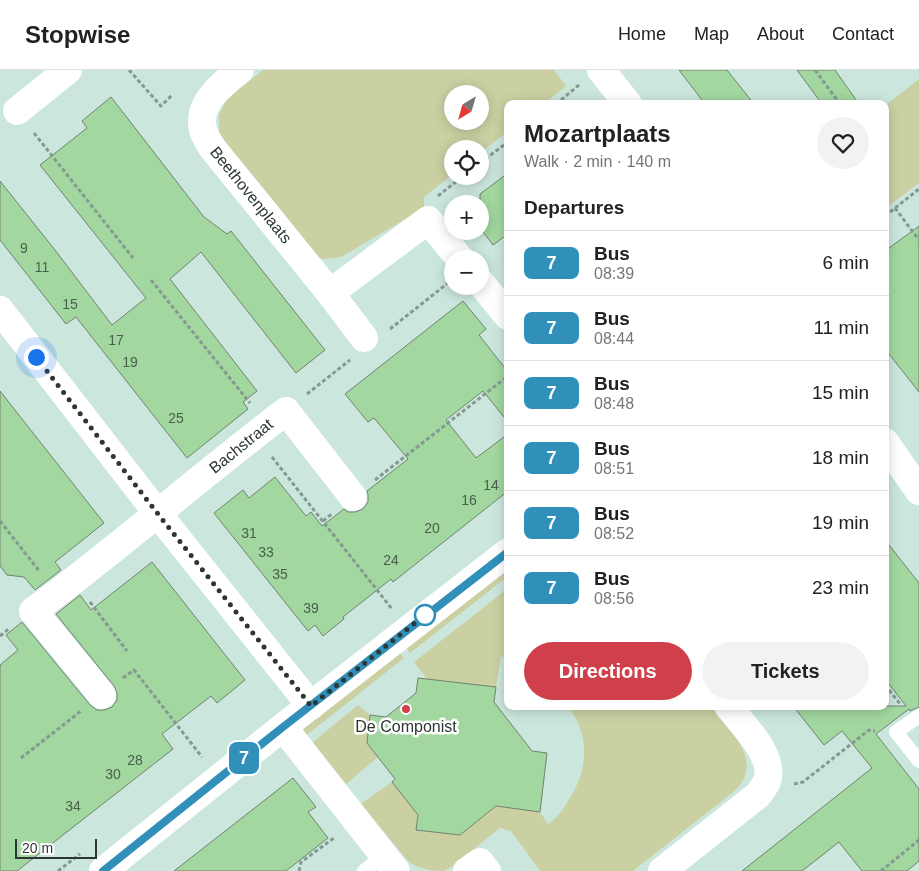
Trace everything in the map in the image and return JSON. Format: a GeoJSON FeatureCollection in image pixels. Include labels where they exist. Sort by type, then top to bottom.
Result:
{"type":"FeatureCollection","features":[{"type":"Feature","properties":{"kind":"street"},"geometry":{"type":"LineString","coordinates":[[17,111],[68,70]]}},
{"type":"Feature","properties":{"kind":"street","name":"Beethovenplaats"},"geometry":{"type":"LineString","coordinates":[[240,70],[214,94],[204,108],[202,121],[207,139],[364,338]]}},
{"type":"Feature","properties":{"kind":"street"},"geometry":{"type":"LineString","coordinates":[[601,70],[625,100]]}},
{"type":"Feature","properties":{"kind":"street"},"geometry":{"type":"LineString","coordinates":[[330,293],[428,220],[453,250]]}},
{"type":"Feature","properties":{"kind":"street"},"geometry":{"type":"LineString","coordinates":[[489,293],[504,311]]}},
{"type":"Feature","properties":{"kind":"street"},"geometry":{"type":"LineString","coordinates":[[0,310],[158,514],[311,706]]}},
{"type":"Feature","properties":{"kind":"street","name":"Bachstraat"},"geometry":{"type":"LineString","coordinates":[[102,695],[32,611],[158,514],[261,430],[286,411],[353,497]]}},
{"type":"Feature","properties":{"kind":"street"},"geometry":{"type":"LineString","coordinates":[[889,448],[919,491]]}},
{"type":"Feature","properties":{"kind":"street"},"geometry":{"type":"LineString","coordinates":[[103,871],[283,727],[504,555]]}},
{"type":"Feature","properties":{"kind":"street"},"geometry":{"type":"LineString","coordinates":[[662,871],[758,795],[768,780],[768,765],[764,754],[731,710]]}},
{"type":"Feature","properties":{"kind":"street"},"geometry":{"type":"LineString","coordinates":[[283,727],[356,820],[381,866]]}},
{"type":"Feature","properties":{"kind":"street"},"geometry":{"type":"LineString","coordinates":[[467,871],[480,862],[487,871]]}},
{"type":"Feature","properties":{"kind":"lane"},"geometry":{"type":"LineString","coordinates":[[919,716],[896,732],[919,761]]}},
{"type":"Feature","properties":{"kind":"path"},"geometry":{"type":"LineString","coordinates":[[129,70],[161,106],[172,95]]}},
{"type":"Feature","properties":{"kind":"path"},"geometry":{"type":"LineString","coordinates":[[815,70],[837,100]]}},
{"type":"Feature","properties":{"kind":"path"},"geometry":{"type":"LineString","coordinates":[[17,111],[133,258]]}},
{"type":"Feature","properties":{"kind":"path"},"geometry":{"type":"LineString","coordinates":[[489,156],[504,145]]}},
{"type":"Feature","properties":{"kind":"path"},"geometry":{"type":"LineString","coordinates":[[889,213],[919,189]]}},
{"type":"Feature","properties":{"kind":"path"},"geometry":{"type":"LineString","coordinates":[[895,208],[919,240]]}},
{"type":"Feature","properties":{"kind":"path"},"geometry":{"type":"LineString","coordinates":[[151,280],[261,430],[323,520],[409,628]]}},
{"type":"Feature","properties":{"kind":"path"},"geometry":{"type":"LineString","coordinates":[[323,520],[504,379]]}},
{"type":"Feature","properties":{"kind":"path"},"geometry":{"type":"LineString","coordinates":[[0,521],[127,651]]}},
{"type":"Feature","properties":{"kind":"path"},"geometry":{"type":"LineString","coordinates":[[758,795],[803,782],[869,730],[896,732]]}},
{"type":"Feature","properties":{"kind":"path"},"geometry":{"type":"LineString","coordinates":[[299,871],[302,862],[356,820]]}},
{"type":"Feature","properties":{"kind":"path"},"geometry":{"type":"LineString","coordinates":[[880,871],[919,840]]}},
{"type":"Feature","properties":{"kind":"green space"},"geometry":{"type":"Polygon","coordinates":[[[263,70],[554,70],[566,86],[549,100],[504,100],[504,134],[489,146],[489,140],[444,140],[444,181],[424,197],[424,208],[341,257],[322,259],[309,253],[219,135],[219,115],[227,98],[263,70]]]}},
{"type":"Feature","properties":{"kind":"green space"},"geometry":{"type":"Polygon","coordinates":[[[919,79],[919,183],[889,206],[889,103],[919,79]]]}},
{"type":"Feature","properties":{"kind":"green space"},"geometry":{"type":"Polygon","coordinates":[[[504,569],[504,579],[410,653],[406,647],[504,569]]]}},
{"type":"Feature","properties":{"kind":"green space"},"geometry":{"type":"Polygon","coordinates":[[[504,591],[504,658],[501,656],[496,687],[427,679],[414,662],[504,591]]]}},
{"type":"Feature","properties":{"kind":"green space"},"geometry":{"type":"Polygon","coordinates":[[[400,653],[404,658],[303,738],[298,732],[400,653]]]}},
{"type":"Feature","properties":{"kind":"green space"},"geometry":{"type":"Polygon","coordinates":[[[358,705],[370,715],[367,743],[378,757],[344,786],[308,746],[358,705]]]}},
{"type":"Feature","properties":{"kind":"green space"},"geometry":{"type":"Polygon","coordinates":[[[570,710],[714,710],[736,737],[742,748],[746,759],[746,771],[742,782],[732,793],[633,871],[540,871],[511,831],[500,828],[448,869],[434,871],[425,869],[408,861],[361,804],[392,782],[418,815],[416,830],[460,835],[496,806],[540,812],[548,824],[559,814],[575,790],[580,778],[584,754],[583,742],[581,730],[570,710]]]}},
{"type":"Feature","properties":{"kind":"building"},"geometry":{"type":"Polygon","coordinates":[[[679,70],[727,70],[751,100],[702,100],[679,70]]]}},
{"type":"Feature","properties":{"kind":"building"},"geometry":{"type":"Polygon","coordinates":[[[797,70],[835,70],[856,100],[819,100],[797,70]]]}},
{"type":"Feature","properties":{"kind":"building"},"geometry":{"type":"Polygon","coordinates":[[[111,97],[204,217],[227,234],[231,231],[325,350],[296,373],[201,252],[170,279],[257,391],[243,402],[248,409],[187,458],[76,317],[66,324],[0,240],[0,181],[112,325],[146,298],[40,165],[87,128],[82,121],[111,97]]]}},
{"type":"Feature","properties":{"kind":"building"},"geometry":{"type":"Polygon","coordinates":[[[504,176],[504,237],[493,245],[489,240],[489,195],[480,195],[504,176]]]}},
{"type":"Feature","properties":{"kind":"building"},"geometry":{"type":"Polygon","coordinates":[[[919,226],[919,392],[889,354],[889,248],[919,226]]]}},
{"type":"Feature","properties":{"kind":"building"},"geometry":{"type":"Polygon","coordinates":[[[463,301],[486,329],[479,335],[504,367],[504,417],[483,391],[446,420],[476,458],[504,437],[504,494],[393,582],[391,579],[343,617],[344,619],[323,636],[315,625],[308,631],[214,513],[243,490],[249,498],[275,477],[306,516],[311,512],[322,526],[344,509],[348,512],[355,512],[363,509],[368,502],[367,491],[408,459],[374,418],[368,422],[345,394],[463,301]]]}},
{"type":"Feature","properties":{"kind":"building"},"geometry":{"type":"Polygon","coordinates":[[[0,391],[104,523],[55,562],[61,570],[35,590],[24,577],[7,575],[0,566],[0,391]]]}},
{"type":"Feature","properties":{"kind":"building"},"geometry":{"type":"Polygon","coordinates":[[[889,545],[919,583],[919,707],[910,711],[909,709],[876,734],[919,789],[919,861],[907,871],[862,871],[839,842],[802,871],[742,871],[872,768],[842,731],[824,745],[796,710],[889,710],[889,706],[906,706],[889,684],[889,545]]]}},
{"type":"Feature","properties":{"kind":"building"},"geometry":{"type":"Polygon","coordinates":[[[152,562],[245,680],[217,703],[211,696],[162,734],[173,749],[17,871],[0,871],[0,665],[18,650],[6,635],[22,622],[90,705],[97,710],[112,707],[117,700],[114,686],[56,614],[80,595],[91,610],[152,562]]]}},
{"type":"Feature","properties":{"kind":"building"},"geometry":{"type":"Polygon","coordinates":[[[418,678],[496,687],[494,702],[532,751],[547,753],[540,812],[496,806],[460,835],[416,830],[418,815],[392,782],[395,779],[367,743],[370,715],[386,717],[416,693],[418,678]]]}},
{"type":"Feature","properties":{"kind":"building"},"geometry":{"type":"Polygon","coordinates":[[[293,778],[316,807],[308,812],[328,838],[286,871],[174,871],[293,778]]]}},
{"type":"Feature","properties":{"kind":"bus line","name":"7"},"geometry":{"type":"LineString","coordinates":[[103,871],[422,617],[504,555]]}},
{"type":"Feature","properties":{"kind":"place","name":"De Componist"},"geometry":{"type":"Point","coordinates":[406,709]}},
{"type":"Feature","properties":{"kind":"route"},"geometry":{"type":"LineString","coordinates":[[36,357],[311,706],[425,615]]}}]}
